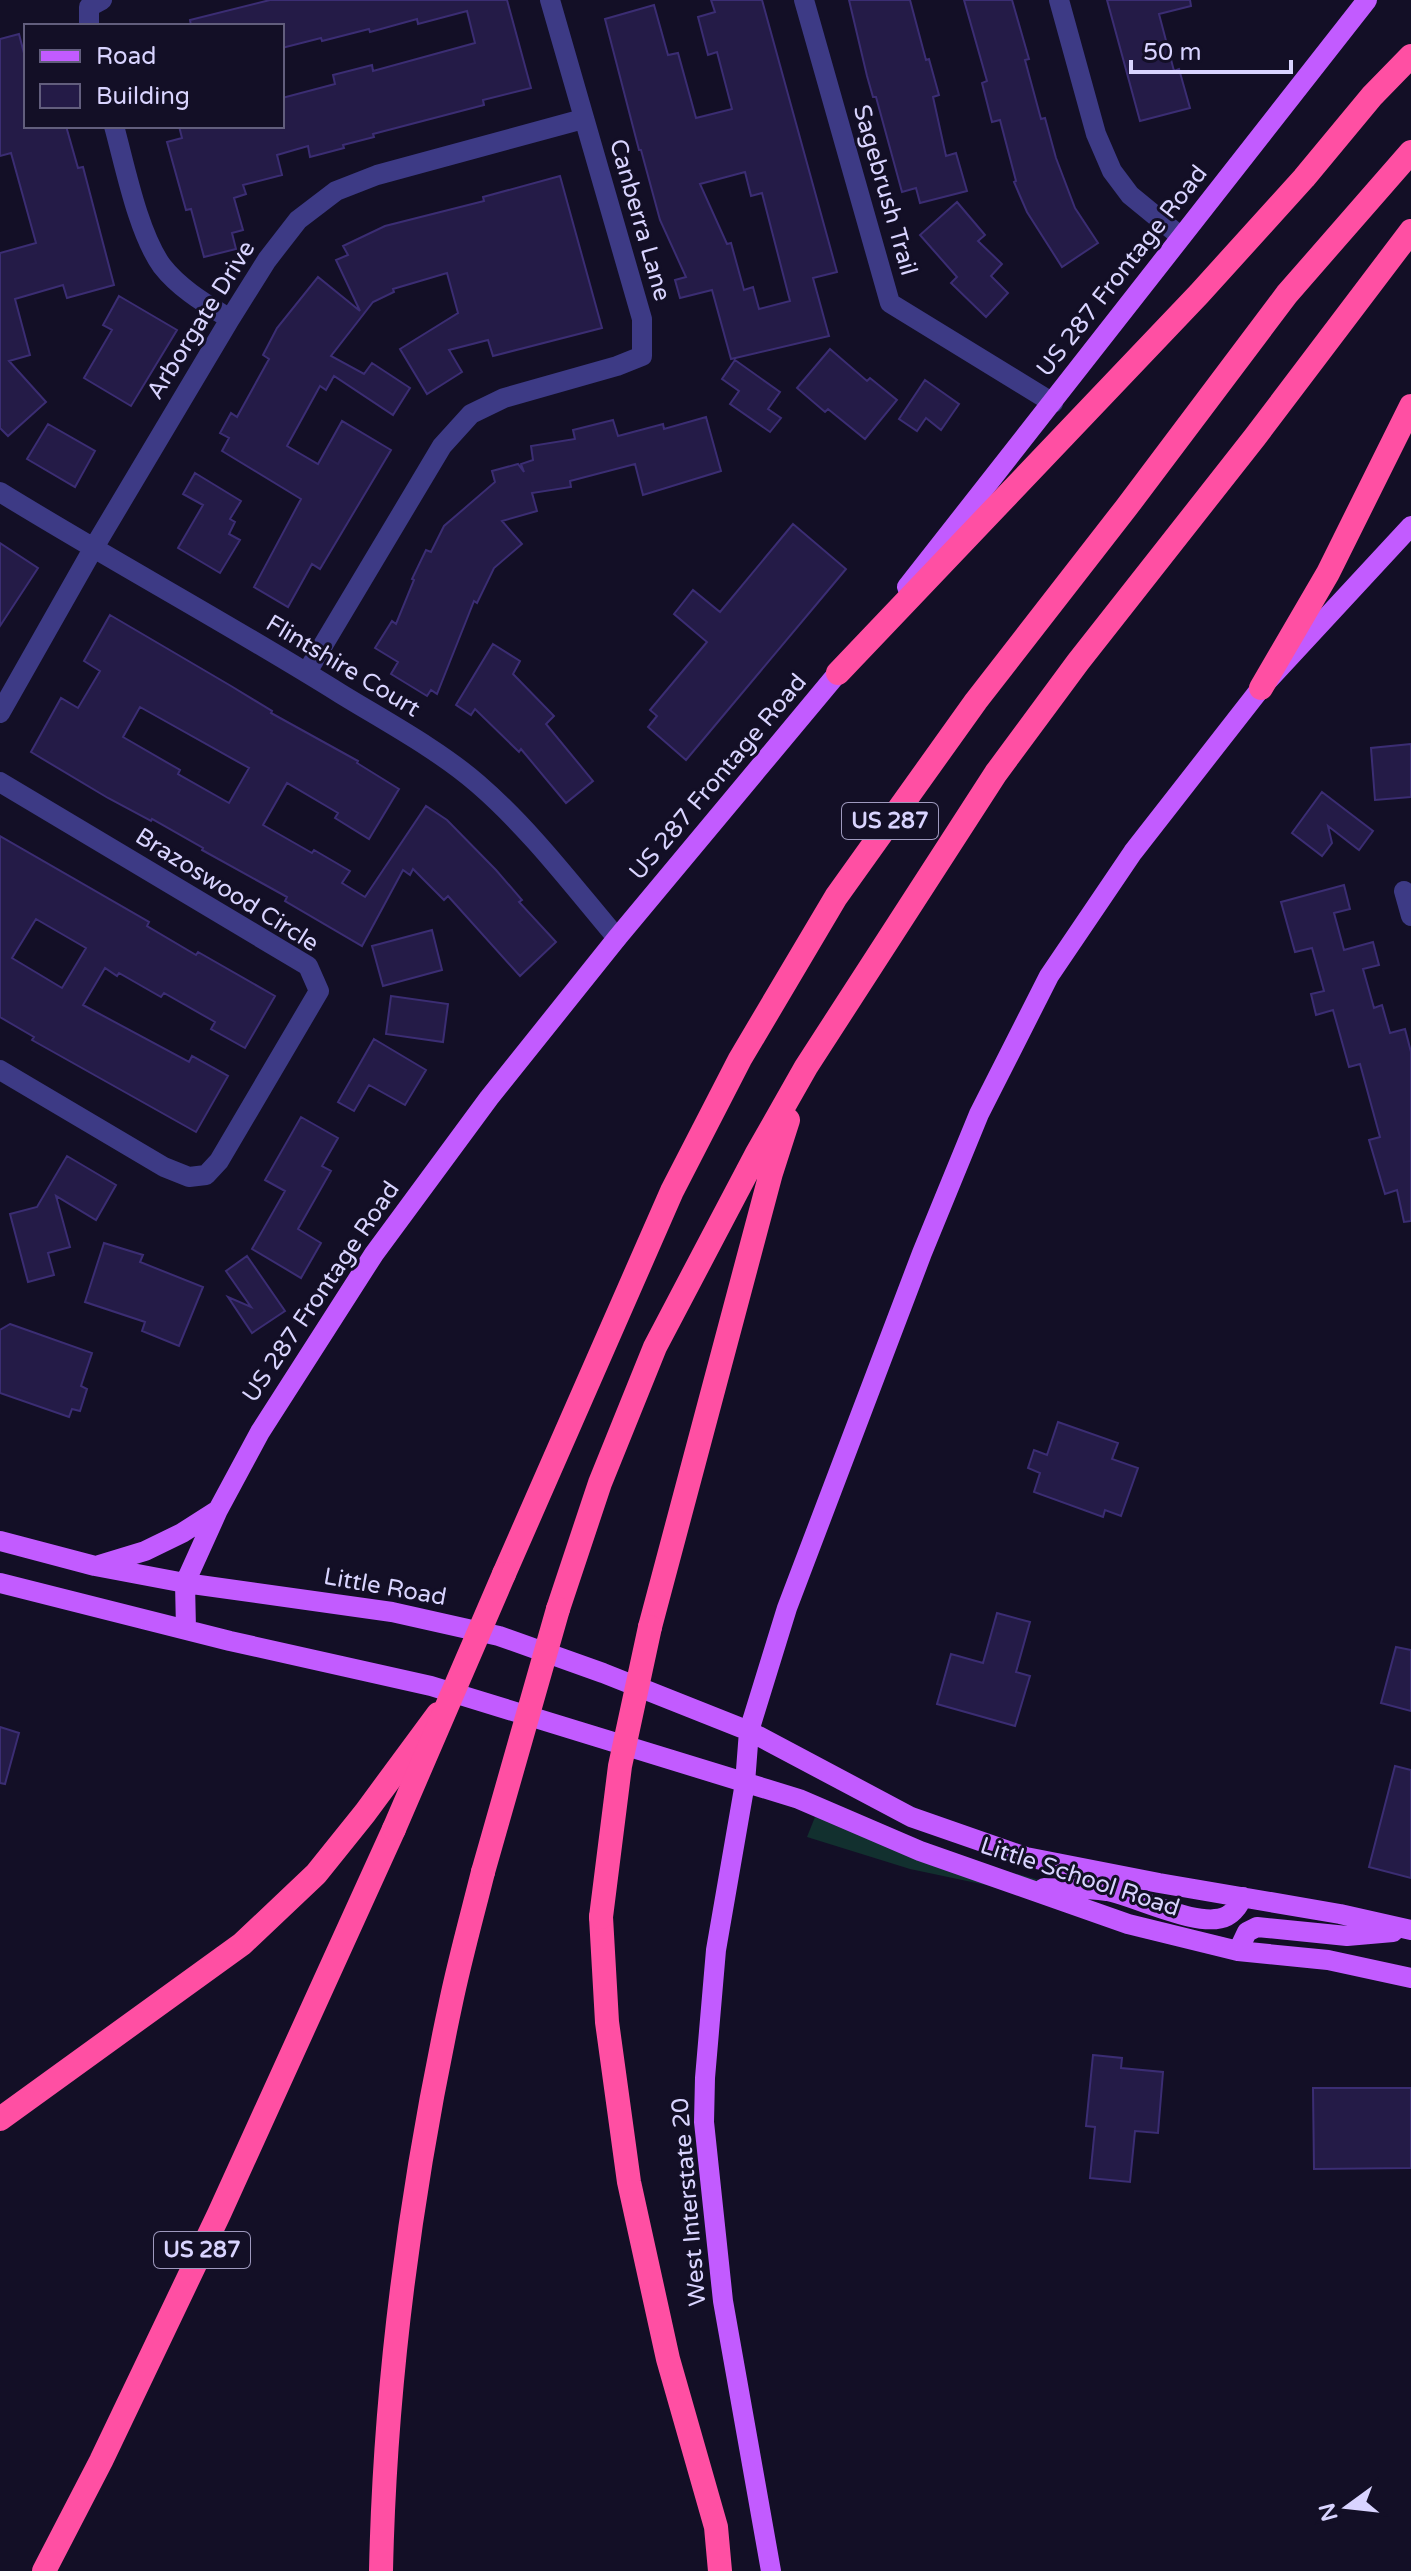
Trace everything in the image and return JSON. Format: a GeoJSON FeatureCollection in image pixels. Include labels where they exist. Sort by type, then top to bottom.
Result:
{"type":"FeatureCollection","features":[{"type":"Feature","properties":{"kind":"highway"},"geometry":{"type":"LineString","coordinates":[[838,673],[1199,294],[1304,178],[1372,96],[1411,56]]}},
{"type":"Feature","properties":{"kind":"highway","name":"US 287"},"geometry":{"type":"LineString","coordinates":[[44,2571],[101,2461],[219,2214],[394,1829],[672,1191],[740,1059],[836,897],[976,701],[1287,294],[1411,152]]}},
{"type":"Feature","properties":{"kind":"highway","name":"US 287"},"geometry":{"type":"LineString","coordinates":[[381,2571],[386,2474],[404,2274],[451,1999],[483,1872],[558,1609],[600,1483],[655,1347],[806,1067],[996,773],[1411,231]]}},
{"type":"Feature","properties":{"kind":"highway"},"geometry":{"type":"LineString","coordinates":[[1261,688],[1328,573],[1411,406]]}},
{"type":"Feature","properties":{"kind":"highway"},"geometry":{"type":"LineString","coordinates":[[720,2571],[716,2527],[668,2359],[629,2182],[607,2022],[601,1917],[620,1766],[650,1627],[771,1173],[806,1067]]}},
{"type":"Feature","properties":{"kind":"highway"},"geometry":{"type":"LineString","coordinates":[[0,2119],[242,1944],[316,1874],[451,1696]]}},
{"type":"Feature","properties":{"kind":"main road","name":"US 287 Frontage Road"},"geometry":{"type":"LineString","coordinates":[[186,1629],[185,1583],[218,1510],[268,1419],[374,1254],[489,1098],[617,938],[838,673],[1367,0]]}},
{"type":"Feature","properties":{"kind":"main road"},"geometry":{"type":"LineString","coordinates":[[749,1731],[806,1555],[922,1253],[979,1114],[1049,976],[1133,852],[1261,688],[1411,526]]}},
{"type":"Feature","properties":{"kind":"main road"},"geometry":{"type":"LineString","coordinates":[[95,1566],[145,1551],[182,1533],[218,1510]]}},
{"type":"Feature","properties":{"kind":"main road","name":"Little Road"},"geometry":{"type":"LineString","coordinates":[[0,1541],[95,1566],[185,1583],[392,1612],[499,1636],[749,1731]]}},
{"type":"Feature","properties":{"kind":"main road"},"geometry":{"type":"LineString","coordinates":[[0,1583],[431,1686],[745,1783]]}},
{"type":"Feature","properties":{"kind":"main road","name":"West Interstate 20"},"geometry":{"type":"LineString","coordinates":[[749,1731],[745,1783],[716,1950],[704,2122],[723,2301],[771,2571]]}},
{"type":"Feature","properties":{"kind":"main road","name":"Little School Road"},"geometry":{"type":"LineString","coordinates":[[749,1731],[911,1817],[1026,1857],[1340,1914],[1411,1930]]}},
{"type":"Feature","properties":{"kind":"main road","name":"Little School Road"},"geometry":{"type":"LineString","coordinates":[[745,1783],[799,1799],[920,1851],[1128,1924],[1238,1951],[1328,1960],[1411,1978]]}},
{"type":"Feature","properties":{"kind":"main road"},"geometry":{"type":"LineString","coordinates":[[1020,1886],[1108,1891],[1198,1919],[1227,1916],[1238,1907],[1243,1897]]}},
{"type":"Feature","properties":{"kind":"main road"},"geometry":{"type":"LineString","coordinates":[[1238,1951],[1247,1932],[1257,1927],[1347,1936],[1411,1930]]}},
{"type":"Feature","properties":{"kind":"street"},"geometry":{"type":"LineString","coordinates":[[89,24],[89,7],[102,0]]}},
{"type":"Feature","properties":{"kind":"street","name":"Canberra Lane"},"geometry":{"type":"LineString","coordinates":[[307,672],[442,446],[471,414],[504,398],[642,356],[642,319],[550,0]]}},
{"type":"Feature","properties":{"kind":"street","name":"Sagebrush Trail"},"geometry":{"type":"LineString","coordinates":[[804,0],[890,303],[1053,403]]}},
{"type":"Feature","properties":{"kind":"street"},"geometry":{"type":"LineString","coordinates":[[1059,0],[1096,134],[1112,171],[1130,195],[1180,236]]}},
{"type":"Feature","properties":{"kind":"street","name":"Arborgate Drive"},"geometry":{"type":"LineString","coordinates":[[0,713],[230,319],[267,260],[298,220],[336,191],[377,175],[583,119]]}},
{"type":"Feature","properties":{"kind":"street"},"geometry":{"type":"LineString","coordinates":[[115,128],[145,230],[162,265],[190,294],[230,319]]}},
{"type":"Feature","properties":{"kind":"street","name":"Flintshire Court"},"geometry":{"type":"LineString","coordinates":[[0,492],[307,672],[412,738],[477,784],[537,844],[617,938]]}},
{"type":"Feature","properties":{"kind":"street","name":"Brazoswood Circle"},"geometry":{"type":"LineString","coordinates":[[0,782],[308,966],[319,991],[219,1161],[206,1175],[189,1177],[164,1167],[0,1070]]}},
{"type":"Feature","properties":{"kind":"street"},"geometry":{"type":"LineString","coordinates":[[1404,891],[1411,916]]}},
{"type":"Feature","properties":{"kind":"green space"},"geometry":{"type":"Polygon","coordinates":[[[815,1817],[1053,1884],[1033,1895],[910,1869],[807,1837],[815,1817]]]}},
{"type":"Feature","properties":{"kind":"building"},"geometry":{"type":"Polygon","coordinates":[[[270,0],[507,0],[531,88],[483,100],[484,105],[373,134],[374,137],[343,145],[344,148],[310,157],[308,146],[277,155],[282,175],[243,185],[246,194],[234,198],[243,230],[232,233],[236,249],[204,257],[191,209],[186,210],[167,142],[182,138],[180,128],[284,128],[284,97],[335,84],[333,75],[372,65],[373,71],[475,43],[467,11],[418,24],[417,19],[370,32],[369,29],[284,47],[284,24],[191,24],[190,20],[270,0]]]}},
{"type":"Feature","properties":{"kind":"building"},"geometry":{"type":"Polygon","coordinates":[[[711,0],[762,0],[837,272],[813,278],[829,336],[731,359],[712,290],[680,298],[675,280],[686,277],[660,220],[605,19],[654,5],[668,55],[678,53],[696,118],[732,109],[717,52],[708,55],[698,17],[715,12],[711,0]],[[745,172],[700,184],[727,244],[731,243],[744,290],[753,287],[759,309],[790,301],[762,193],[751,196],[745,172]]]}},
{"type":"Feature","properties":{"kind":"building"},"geometry":{"type":"Polygon","coordinates":[[[849,0],[910,0],[939,95],[933,97],[946,156],[956,153],[967,191],[920,203],[916,188],[902,192],[876,97],[873,97],[867,76],[849,0]]]}},
{"type":"Feature","properties":{"kind":"building"},"geometry":{"type":"Polygon","coordinates":[[[964,0],[1012,0],[1029,59],[1025,60],[1041,119],[1045,118],[1075,208],[1098,243],[1062,267],[1027,212],[1014,182],[1000,120],[992,122],[982,83],[987,81],[964,0]]]}},
{"type":"Feature","properties":{"kind":"building"},"geometry":{"type":"Polygon","coordinates":[[[1107,0],[1190,0],[1191,6],[1159,14],[1174,71],[1179,69],[1190,108],[1140,121],[1107,0]]]}},
{"type":"Feature","properties":{"kind":"building"},"geometry":{"type":"Polygon","coordinates":[[[19,34],[24,53],[24,128],[67,128],[78,168],[83,167],[114,285],[67,298],[63,285],[15,299],[30,355],[9,361],[46,402],[8,436],[0,428],[0,253],[36,243],[11,153],[0,156],[0,39],[19,34]]]}},
{"type":"Feature","properties":{"kind":"building"},"geometry":{"type":"Polygon","coordinates":[[[560,176],[602,328],[493,356],[488,340],[449,350],[462,372],[427,394],[400,349],[458,313],[447,273],[393,289],[394,292],[373,302],[331,356],[364,374],[372,363],[410,388],[393,415],[334,376],[326,390],[320,386],[287,446],[318,464],[342,421],[391,450],[320,569],[312,564],[288,607],[254,587],[301,499],[222,451],[229,438],[220,433],[231,413],[237,417],[269,359],[263,355],[277,328],[318,277],[360,311],[336,260],[348,255],[343,246],[385,226],[484,201],[483,197],[560,176]]]}},
{"type":"Feature","properties":{"kind":"building"},"geometry":{"type":"Polygon","coordinates":[[[957,202],[985,235],[978,241],[1002,264],[991,276],[1008,293],[986,317],[951,283],[957,277],[920,235],[957,202]]]}},
{"type":"Feature","properties":{"kind":"building"},"geometry":{"type":"Polygon","coordinates":[[[119,296],[177,330],[131,406],[84,378],[112,330],[103,325],[119,296]]]}},
{"type":"Feature","properties":{"kind":"building"},"geometry":{"type":"Polygon","coordinates":[[[830,349],[867,381],[870,378],[897,400],[865,439],[797,388],[830,349]]]}},
{"type":"Feature","properties":{"kind":"building"},"geometry":{"type":"Polygon","coordinates":[[[735,360],[780,392],[768,409],[781,418],[770,432],[730,404],[739,391],[722,379],[735,360]]]}},
{"type":"Feature","properties":{"kind":"building"},"geometry":{"type":"Polygon","coordinates":[[[925,380],[959,404],[941,430],[926,418],[917,431],[899,419],[925,380]]]}},
{"type":"Feature","properties":{"kind":"building"},"geometry":{"type":"Polygon","coordinates":[[[706,417],[721,471],[643,495],[635,464],[570,481],[571,487],[532,493],[537,511],[502,521],[522,544],[494,568],[477,603],[474,601],[437,694],[431,690],[427,696],[391,674],[398,662],[375,648],[392,621],[396,624],[426,550],[431,552],[444,526],[495,482],[492,471],[518,464],[524,472],[521,464],[533,460],[531,446],[575,439],[573,430],[613,420],[618,436],[663,424],[664,429],[706,417]]]}},
{"type":"Feature","properties":{"kind":"building"},"geometry":{"type":"Polygon","coordinates":[[[48,424],[95,451],[75,487],[27,459],[48,424]]]}},
{"type":"Feature","properties":{"kind":"building"},"geometry":{"type":"Polygon","coordinates":[[[195,473],[241,501],[230,519],[235,522],[229,534],[240,540],[220,573],[178,548],[203,505],[183,494],[195,473]]]}},
{"type":"Feature","properties":{"kind":"building"},"geometry":{"type":"Polygon","coordinates":[[[793,524],[846,569],[686,760],[648,727],[657,716],[650,710],[707,642],[674,614],[693,590],[720,612],[793,524]]]}},
{"type":"Feature","properties":{"kind":"building"},"geometry":{"type":"Polygon","coordinates":[[[0,543],[38,568],[0,626],[0,543]]]}},
{"type":"Feature","properties":{"kind":"building"},"geometry":{"type":"Polygon","coordinates":[[[110,615],[271,713],[358,761],[399,789],[369,839],[335,818],[338,813],[287,783],[263,825],[350,871],[342,883],[365,897],[426,806],[447,820],[496,870],[522,900],[519,902],[556,942],[520,976],[448,896],[444,900],[413,869],[410,875],[403,870],[362,946],[203,848],[108,798],[31,752],[61,698],[78,708],[100,671],[84,661],[110,615]],[[140,707],[123,737],[229,803],[249,768],[140,707]]]}},
{"type":"Feature","properties":{"kind":"building"},"geometry":{"type":"Polygon","coordinates":[[[493,644],[520,661],[513,674],[554,716],[546,724],[593,781],[566,803],[521,749],[519,752],[475,709],[471,715],[456,705],[493,644]]]}},
{"type":"Feature","properties":{"kind":"building"},"geometry":{"type":"Polygon","coordinates":[[[1411,744],[1411,797],[1375,800],[1371,748],[1411,744]]]}},
{"type":"Feature","properties":{"kind":"building"},"geometry":{"type":"Polygon","coordinates":[[[1322,792],[1373,831],[1359,850],[1328,826],[1332,843],[1322,856],[1292,833],[1322,792]]]}},
{"type":"Feature","properties":{"kind":"building"},"geometry":{"type":"Polygon","coordinates":[[[0,836],[149,922],[147,926],[196,955],[198,952],[275,996],[245,1048],[211,1029],[215,1022],[164,993],[161,997],[105,968],[83,1005],[189,1062],[192,1056],[228,1076],[196,1132],[32,1040],[34,1037],[0,1017],[0,836]],[[36,919],[12,958],[62,988],[86,948],[36,919]]]}},
{"type":"Feature","properties":{"kind":"building"},"geometry":{"type":"Polygon","coordinates":[[[1344,885],[1350,909],[1334,913],[1344,950],[1373,942],[1379,965],[1363,969],[1374,1008],[1382,1005],[1390,1033],[1405,1029],[1411,1052],[1411,1221],[1404,1222],[1397,1190],[1385,1194],[1369,1140],[1380,1137],[1360,1064],[1349,1067],[1333,1010],[1316,1015],[1311,994],[1324,991],[1312,948],[1295,952],[1281,902],[1344,885]]]}},
{"type":"Feature","properties":{"kind":"building"},"geometry":{"type":"Polygon","coordinates":[[[432,930],[442,970],[383,986],[372,946],[432,930]]]}},
{"type":"Feature","properties":{"kind":"building"},"geometry":{"type":"Polygon","coordinates":[[[391,996],[448,1004],[443,1042],[386,1034],[391,996]]]}},
{"type":"Feature","properties":{"kind":"building"},"geometry":{"type":"Polygon","coordinates":[[[374,1039],[426,1070],[405,1105],[369,1085],[354,1111],[338,1102],[374,1039]]]}},
{"type":"Feature","properties":{"kind":"building"},"geometry":{"type":"Polygon","coordinates":[[[301,1117],[338,1138],[322,1166],[331,1171],[298,1229],[321,1243],[301,1278],[252,1249],[285,1191],[265,1180],[301,1117]]]}},
{"type":"Feature","properties":{"kind":"building"},"geometry":{"type":"Polygon","coordinates":[[[67,1156],[116,1185],[96,1220],[56,1196],[70,1247],[48,1253],[54,1275],[28,1282],[10,1214],[37,1207],[67,1156]]]}},
{"type":"Feature","properties":{"kind":"building"},"geometry":{"type":"Polygon","coordinates":[[[104,1243],[143,1255],[140,1262],[203,1287],[179,1346],[142,1331],[145,1322],[85,1302],[104,1243]]]}},
{"type":"Feature","properties":{"kind":"building"},"geometry":{"type":"Polygon","coordinates":[[[247,1256],[285,1311],[252,1333],[228,1297],[251,1307],[226,1271],[247,1256]]]}},
{"type":"Feature","properties":{"kind":"building"},"geometry":{"type":"Polygon","coordinates":[[[10,1324],[92,1353],[81,1386],[87,1389],[80,1411],[72,1409],[69,1417],[0,1393],[0,1330],[10,1324]]]}},
{"type":"Feature","properties":{"kind":"building"},"geometry":{"type":"Polygon","coordinates":[[[1058,1422],[1118,1443],[1112,1459],[1138,1468],[1121,1516],[1105,1510],[1103,1517],[1034,1492],[1040,1473],[1028,1468],[1034,1450],[1047,1455],[1058,1422]]]}},
{"type":"Feature","properties":{"kind":"building"},"geometry":{"type":"Polygon","coordinates":[[[997,1613],[1030,1622],[1016,1672],[1030,1676],[1015,1726],[937,1704],[951,1654],[983,1663],[997,1613]]]}},
{"type":"Feature","properties":{"kind":"building"},"geometry":{"type":"Polygon","coordinates":[[[1396,1647],[1411,1650],[1411,1711],[1381,1703],[1396,1647]]]}},
{"type":"Feature","properties":{"kind":"building"},"geometry":{"type":"Polygon","coordinates":[[[0,1727],[19,1733],[5,1784],[0,1783],[0,1727]]]}},
{"type":"Feature","properties":{"kind":"building"},"geometry":{"type":"Polygon","coordinates":[[[1395,1766],[1411,1770],[1411,1878],[1369,1867],[1395,1766]]]}},
{"type":"Feature","properties":{"kind":"building"},"geometry":{"type":"Polygon","coordinates":[[[1093,2055],[1122,2058],[1121,2068],[1163,2072],[1158,2133],[1135,2131],[1130,2182],[1090,2178],[1095,2127],[1086,2126],[1093,2055]]]}},
{"type":"Feature","properties":{"kind":"building"},"geometry":{"type":"Polygon","coordinates":[[[1313,2088],[1411,2088],[1411,2168],[1314,2169],[1313,2088]]]}}]}
